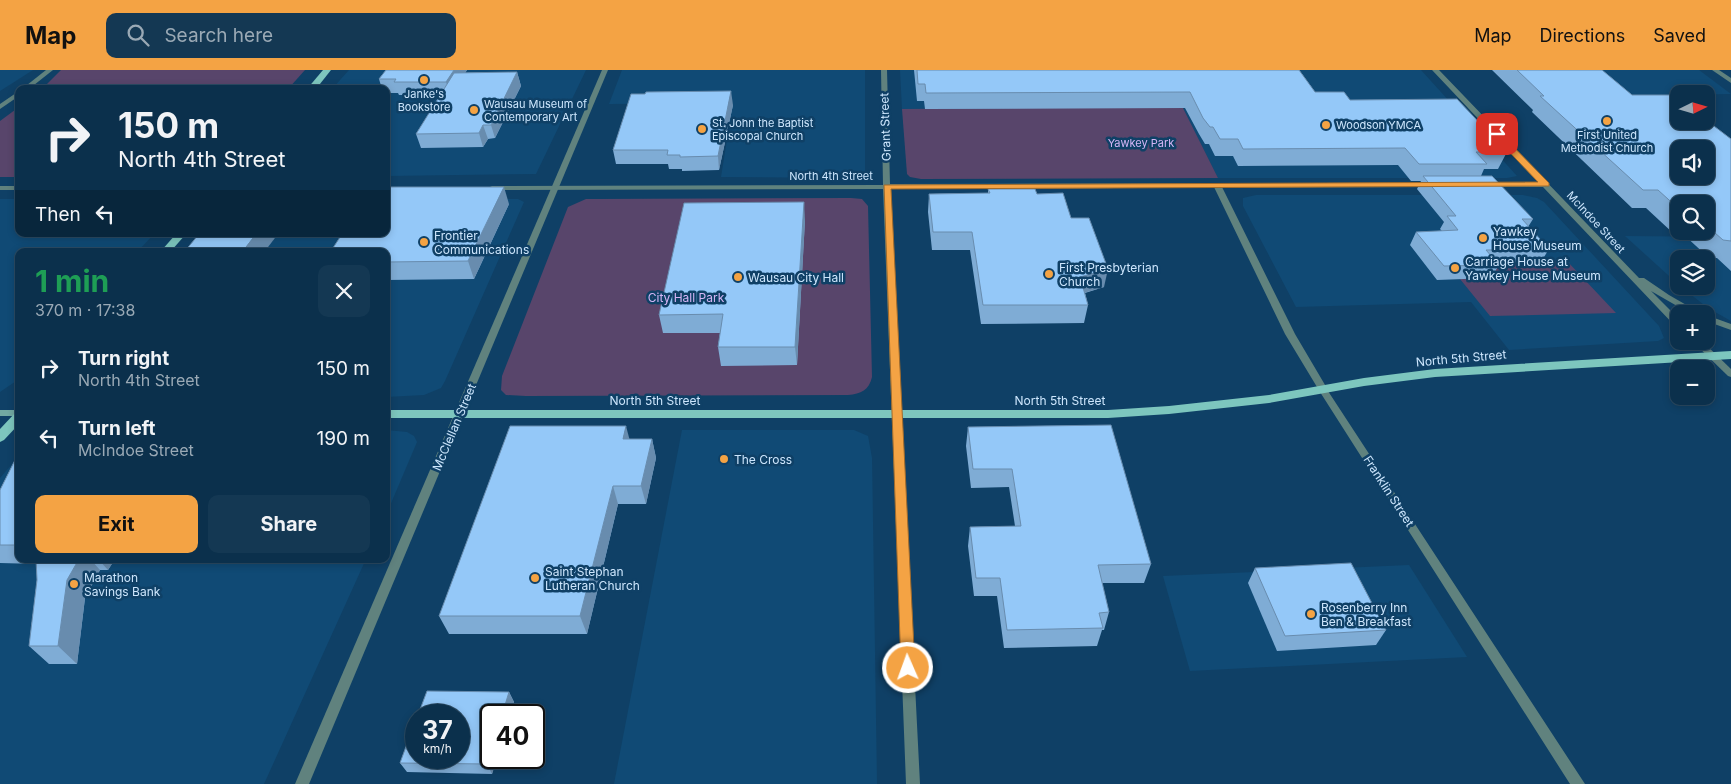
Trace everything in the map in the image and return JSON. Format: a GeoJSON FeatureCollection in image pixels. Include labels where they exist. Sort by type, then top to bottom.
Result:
{"type":"FeatureCollection","features":[{"type":"Feature","properties":{"kind":"main road"},"geometry":{"type":"LineString","coordinates":[[314,85],[327,70]]}},
{"type":"Feature","properties":{"kind":"main road"},"geometry":{"type":"LineString","coordinates":[[169,248],[179,237]]}},
{"type":"Feature","properties":{"kind":"main road","name":"North 5th Street"},"geometry":{"type":"LineString","coordinates":[[390,414],[1108,414],[1169,410],[1270,399],[1435,373],[1731,355]]}},
{"type":"Feature","properties":{"kind":"main road"},"geometry":{"type":"LineString","coordinates":[[0,413],[15,415]]}},
{"type":"Feature","properties":{"kind":"main road"},"geometry":{"type":"LineString","coordinates":[[0,437],[15,420]]}},
{"type":"Feature","properties":{"kind":"street"},"geometry":{"type":"LineString","coordinates":[[30,85],[50,70]]}},
{"type":"Feature","properties":{"kind":"street","name":"McClellan Street"},"geometry":{"type":"LineString","coordinates":[[302,784],[606,70]]}},
{"type":"Feature","properties":{"kind":"street","name":"Grant Street"},"geometry":{"type":"LineString","coordinates":[[884,70],[887,187],[913,784]]}},
{"type":"Feature","properties":{"kind":"street","name":"McIndoe Street"},"geometry":{"type":"LineString","coordinates":[[1435,70],[1670,315]]}},
{"type":"Feature","properties":{"kind":"street"},"geometry":{"type":"LineString","coordinates":[[1715,70],[1731,81]]}},
{"type":"Feature","properties":{"kind":"street"},"geometry":{"type":"LineString","coordinates":[[0,107],[15,96]]}},
{"type":"Feature","properties":{"kind":"street","name":"North 4th Street"},"geometry":{"type":"LineString","coordinates":[[485,188],[1443,185]]}},
{"type":"Feature","properties":{"kind":"street"},"geometry":{"type":"LineString","coordinates":[[1480,185],[1546,185]]}},
{"type":"Feature","properties":{"kind":"street","name":"Franklin Street"},"geometry":{"type":"LineString","coordinates":[[1218,187],[1290,334],[1323,390],[1578,784]]}},
{"type":"Feature","properties":{"kind":"street"},"geometry":{"type":"LineString","coordinates":[[0,188],[15,188]]}},
{"type":"Feature","properties":{"kind":"street"},"geometry":{"type":"LineString","coordinates":[[1624,268],[1681,305]]}},
{"type":"Feature","properties":{"kind":"street"},"geometry":{"type":"LineString","coordinates":[[1715,321],[1731,327]]}},
{"type":"Feature","properties":{"kind":"street"},"geometry":{"type":"LineString","coordinates":[[1706,350],[1731,374]]}},
{"type":"Feature","properties":{"kind":"shaded area"},"geometry":{"type":"Polygon","coordinates":[[[0,70],[33,70],[0,91],[0,70]]]}},
{"type":"Feature","properties":{"kind":"shaded area"},"geometry":{"type":"Polygon","coordinates":[[[349,70],[586,70],[536,174],[390,176],[390,85],[336,85],[349,70]]]}},
{"type":"Feature","properties":{"kind":"shaded area"},"geometry":{"type":"Polygon","coordinates":[[[622,70],[865,70],[865,172],[857,177],[847,178],[721,177],[733,103],[609,104],[622,70]]]}},
{"type":"Feature","properties":{"kind":"shaded area","name":"Woodson YMCA"},"geometry":{"type":"Polygon","coordinates":[[[900,70],[1421,70],[1517,176],[1507,178],[1218,178],[1183,108],[902,109],[900,70]]]}},
{"type":"Feature","properties":{"kind":"shaded area"},"geometry":{"type":"Polygon","coordinates":[[[1576,70],[1699,70],[1731,94],[1715,94],[1715,85],[1670,85],[1670,95],[1607,96],[1576,70]]]}},
{"type":"Feature","properties":{"kind":"shaded area"},"geometry":{"type":"Polygon","coordinates":[[[1256,195],[1523,195],[1537,198],[1544,202],[1659,326],[1664,338],[1658,341],[1509,350],[1471,302],[1296,307],[1243,206],[1243,198],[1256,195]]]}},
{"type":"Feature","properties":{"kind":"shaded area"},"geometry":{"type":"Polygon","coordinates":[[[0,199],[15,199],[15,237],[151,237],[141,248],[15,248],[15,382],[0,392],[0,199]]]}},
{"type":"Feature","properties":{"kind":"shaded area"},"geometry":{"type":"Polygon","coordinates":[[[390,199],[518,199],[524,202],[445,381],[441,388],[424,395],[390,397],[390,248],[195,248],[204,237],[390,237],[390,199]]]}},
{"type":"Feature","properties":{"kind":"shaded area"},"geometry":{"type":"Polygon","coordinates":[[[1625,236],[1670,236],[1670,240],[1715,240],[1715,237],[1731,237],[1731,321],[1715,312],[1715,305],[1704,305],[1691,295],[1715,295],[1715,250],[1670,250],[1670,277],[1625,236]]]}},
{"type":"Feature","properties":{"kind":"shaded area"},"geometry":{"type":"Polygon","coordinates":[[[390,430],[407,432],[414,436],[417,442],[390,506],[390,430]]]}},
{"type":"Feature","properties":{"kind":"shaded area"},"geometry":{"type":"Polygon","coordinates":[[[682,430],[854,430],[868,436],[872,458],[877,784],[614,784],[682,430]]]}},
{"type":"Feature","properties":{"kind":"shaded area"},"geometry":{"type":"Polygon","coordinates":[[[15,461],[15,563],[364,563],[264,784],[0,784],[0,478],[15,461]]]}},
{"type":"Feature","properties":{"kind":"shaded area"},"geometry":{"type":"Polygon","coordinates":[[[1409,565],[1467,657],[1190,671],[1163,576],[1409,565]]]}},
{"type":"Feature","properties":{"kind":"green space"},"geometry":{"type":"Polygon","coordinates":[[[61,70],[305,70],[292,85],[46,85],[61,70]]]}},
{"type":"Feature","properties":{"kind":"green space","name":"Yawkey Park"},"geometry":{"type":"Polygon","coordinates":[[[1183,108],[1218,178],[921,179],[910,177],[907,174],[902,109],[1183,108]]]}},
{"type":"Feature","properties":{"kind":"green space"},"geometry":{"type":"Polygon","coordinates":[[[15,110],[15,177],[0,177],[0,121],[15,110]]]}},
{"type":"Feature","properties":{"kind":"green space","name":"City Hall Park"},"geometry":{"type":"Polygon","coordinates":[[[586,199],[862,199],[868,206],[872,377],[867,388],[861,392],[848,395],[526,396],[506,395],[501,390],[502,376],[568,207],[586,199]]]}},
{"type":"Feature","properties":{"kind":"green space"},"geometry":{"type":"Polygon","coordinates":[[[1466,248],[1516,262],[1567,261],[1616,313],[1490,316],[1460,279],[1491,277],[1466,248]]]}},
{"type":"Feature","properties":{"kind":"building"},"geometry":{"type":"Polygon","coordinates":[[[386,70],[454,70],[446,82],[394,82],[396,79],[379,79],[386,70]]]}},
{"type":"Feature","properties":{"kind":"building","name":"Woodson YMCA"},"geometry":{"type":"Polygon","coordinates":[[[917,70],[1299,70],[1315,92],[1344,92],[1350,100],[1457,99],[1507,152],[1476,152],[1487,164],[1419,164],[1405,148],[1243,149],[1238,139],[1220,139],[1213,127],[1210,127],[1203,118],[1190,92],[926,93],[925,84],[918,84],[917,70]]]}},
{"type":"Feature","properties":{"kind":"building"},"geometry":{"type":"Polygon","coordinates":[[[1517,70],[1602,70],[1632,95],[1670,95],[1670,130],[1715,130],[1715,127],[1731,139],[1731,241],[1723,240],[1715,233],[1715,195],[1670,195],[1670,201],[1658,190],[1643,190],[1540,96],[1544,96],[1517,70]]]}},
{"type":"Feature","properties":{"kind":"building"},"geometry":{"type":"Polygon","coordinates":[[[517,72],[491,125],[483,125],[479,133],[416,134],[454,73],[517,72]]]}},
{"type":"Feature","properties":{"kind":"building"},"geometry":{"type":"Polygon","coordinates":[[[731,91],[718,156],[680,157],[680,155],[667,155],[668,150],[613,150],[631,94],[645,94],[646,92],[731,91]]]}},
{"type":"Feature","properties":{"kind":"building"},"geometry":{"type":"Polygon","coordinates":[[[1423,176],[1492,176],[1533,219],[1522,219],[1549,249],[1486,250],[1499,265],[1444,266],[1416,232],[1458,230],[1447,216],[1456,216],[1423,176]]]}},
{"type":"Feature","properties":{"kind":"building","name":"Frontier Communications"},"geometry":{"type":"Polygon","coordinates":[[[390,187],[504,187],[468,261],[390,262],[390,248],[333,248],[340,237],[390,237],[390,187]]]}},
{"type":"Feature","properties":{"kind":"building","name":"First Presbyterian Church"},"geometry":{"type":"Polygon","coordinates":[[[988,189],[1035,189],[1037,194],[1063,193],[1071,218],[1089,218],[1108,269],[1080,277],[1088,305],[983,305],[972,232],[933,232],[929,194],[990,193],[988,189]]]}},
{"type":"Feature","properties":{"kind":"building","name":"Wausau City Hall"},"geometry":{"type":"Polygon","coordinates":[[[804,202],[795,347],[718,347],[723,314],[659,315],[684,203],[804,202]]]}},
{"type":"Feature","properties":{"kind":"building"},"geometry":{"type":"Polygon","coordinates":[[[197,237],[254,237],[245,248],[187,248],[197,237]]]}},
{"type":"Feature","properties":{"kind":"building"},"geometry":{"type":"Polygon","coordinates":[[[1111,425],[1151,564],[1098,565],[1109,612],[1099,613],[1103,628],[1007,630],[1000,578],[976,578],[970,527],[1021,526],[1012,469],[973,469],[968,427],[1111,425]]]}},
{"type":"Feature","properties":{"kind":"building","name":"Saint Stephan Lutheran Church"},"geometry":{"type":"Polygon","coordinates":[[[510,426],[626,426],[623,439],[652,439],[641,486],[613,486],[580,616],[439,616],[510,426]]]}},
{"type":"Feature","properties":{"kind":"building"},"geometry":{"type":"Polygon","coordinates":[[[15,460],[15,545],[0,545],[0,490],[15,460]]]}},
{"type":"Feature","properties":{"kind":"building"},"geometry":{"type":"Polygon","coordinates":[[[36,563],[77,563],[67,580],[58,646],[29,646],[37,580],[36,563]]]}},
{"type":"Feature","properties":{"kind":"building","name":"Rosenberry Inn Ben & Breakfast"},"geometry":{"type":"Polygon","coordinates":[[[1351,563],[1386,630],[1285,636],[1255,568],[1351,563]]]}},
{"type":"Feature","properties":{"kind":"building"},"geometry":{"type":"Polygon","coordinates":[[[427,691],[509,692],[505,704],[480,704],[480,764],[470,764],[470,704],[422,704],[427,691]]]}},
{"type":"Feature","properties":{"kind":"building"},"geometry":{"type":"Polygon","coordinates":[[[405,749],[405,763],[400,763],[405,749]]]}},
{"type":"Feature","properties":{"kind":"place","name":"Janke's Bookstore"},"geometry":{"type":"Point","coordinates":[424,80]}},
{"type":"Feature","properties":{"kind":"place","name":"Wausau Museum of Contemporary Art"},"geometry":{"type":"Point","coordinates":[474,110]}},
{"type":"Feature","properties":{"kind":"place","name":"First United Methodist Church"},"geometry":{"type":"Point","coordinates":[1607,121]}},
{"type":"Feature","properties":{"kind":"place","name":"Woodson YMCA"},"geometry":{"type":"Point","coordinates":[1326,125]}},
{"type":"Feature","properties":{"kind":"place","name":"St. John the Baptist Episcopal Church"},"geometry":{"type":"Point","coordinates":[702,129]}},
{"type":"Feature","properties":{"kind":"place","name":"Yawkey House Museum"},"geometry":{"type":"Point","coordinates":[1483,238]}},
{"type":"Feature","properties":{"kind":"place","name":"Frontier Communications"},"geometry":{"type":"Point","coordinates":[424,242]}},
{"type":"Feature","properties":{"kind":"place","name":"Carriage House at Yawkey House Museum"},"geometry":{"type":"Point","coordinates":[1455,268]}},
{"type":"Feature","properties":{"kind":"place","name":"First Presbyterian Church"},"geometry":{"type":"Point","coordinates":[1049,274]}},
{"type":"Feature","properties":{"kind":"place","name":"Wausau City Hall"},"geometry":{"type":"Point","coordinates":[738,277]}},
{"type":"Feature","properties":{"kind":"place","name":"The Cross"},"geometry":{"type":"Point","coordinates":[724,459]}},
{"type":"Feature","properties":{"kind":"place","name":"Saint Stephan Lutheran Church"},"geometry":{"type":"Point","coordinates":[535,578]}},
{"type":"Feature","properties":{"kind":"place","name":"Marathon Savings Bank"},"geometry":{"type":"Point","coordinates":[74,584]}},
{"type":"Feature","properties":{"kind":"place","name":"Rosenberry Inn Ben & Breakfast"},"geometry":{"type":"Point","coordinates":[1311,614]}},
{"type":"Feature","properties":{"kind":"route"},"geometry":{"type":"LineString","coordinates":[[908,668],[887,187],[1546,185],[1497,134]]}}]}
